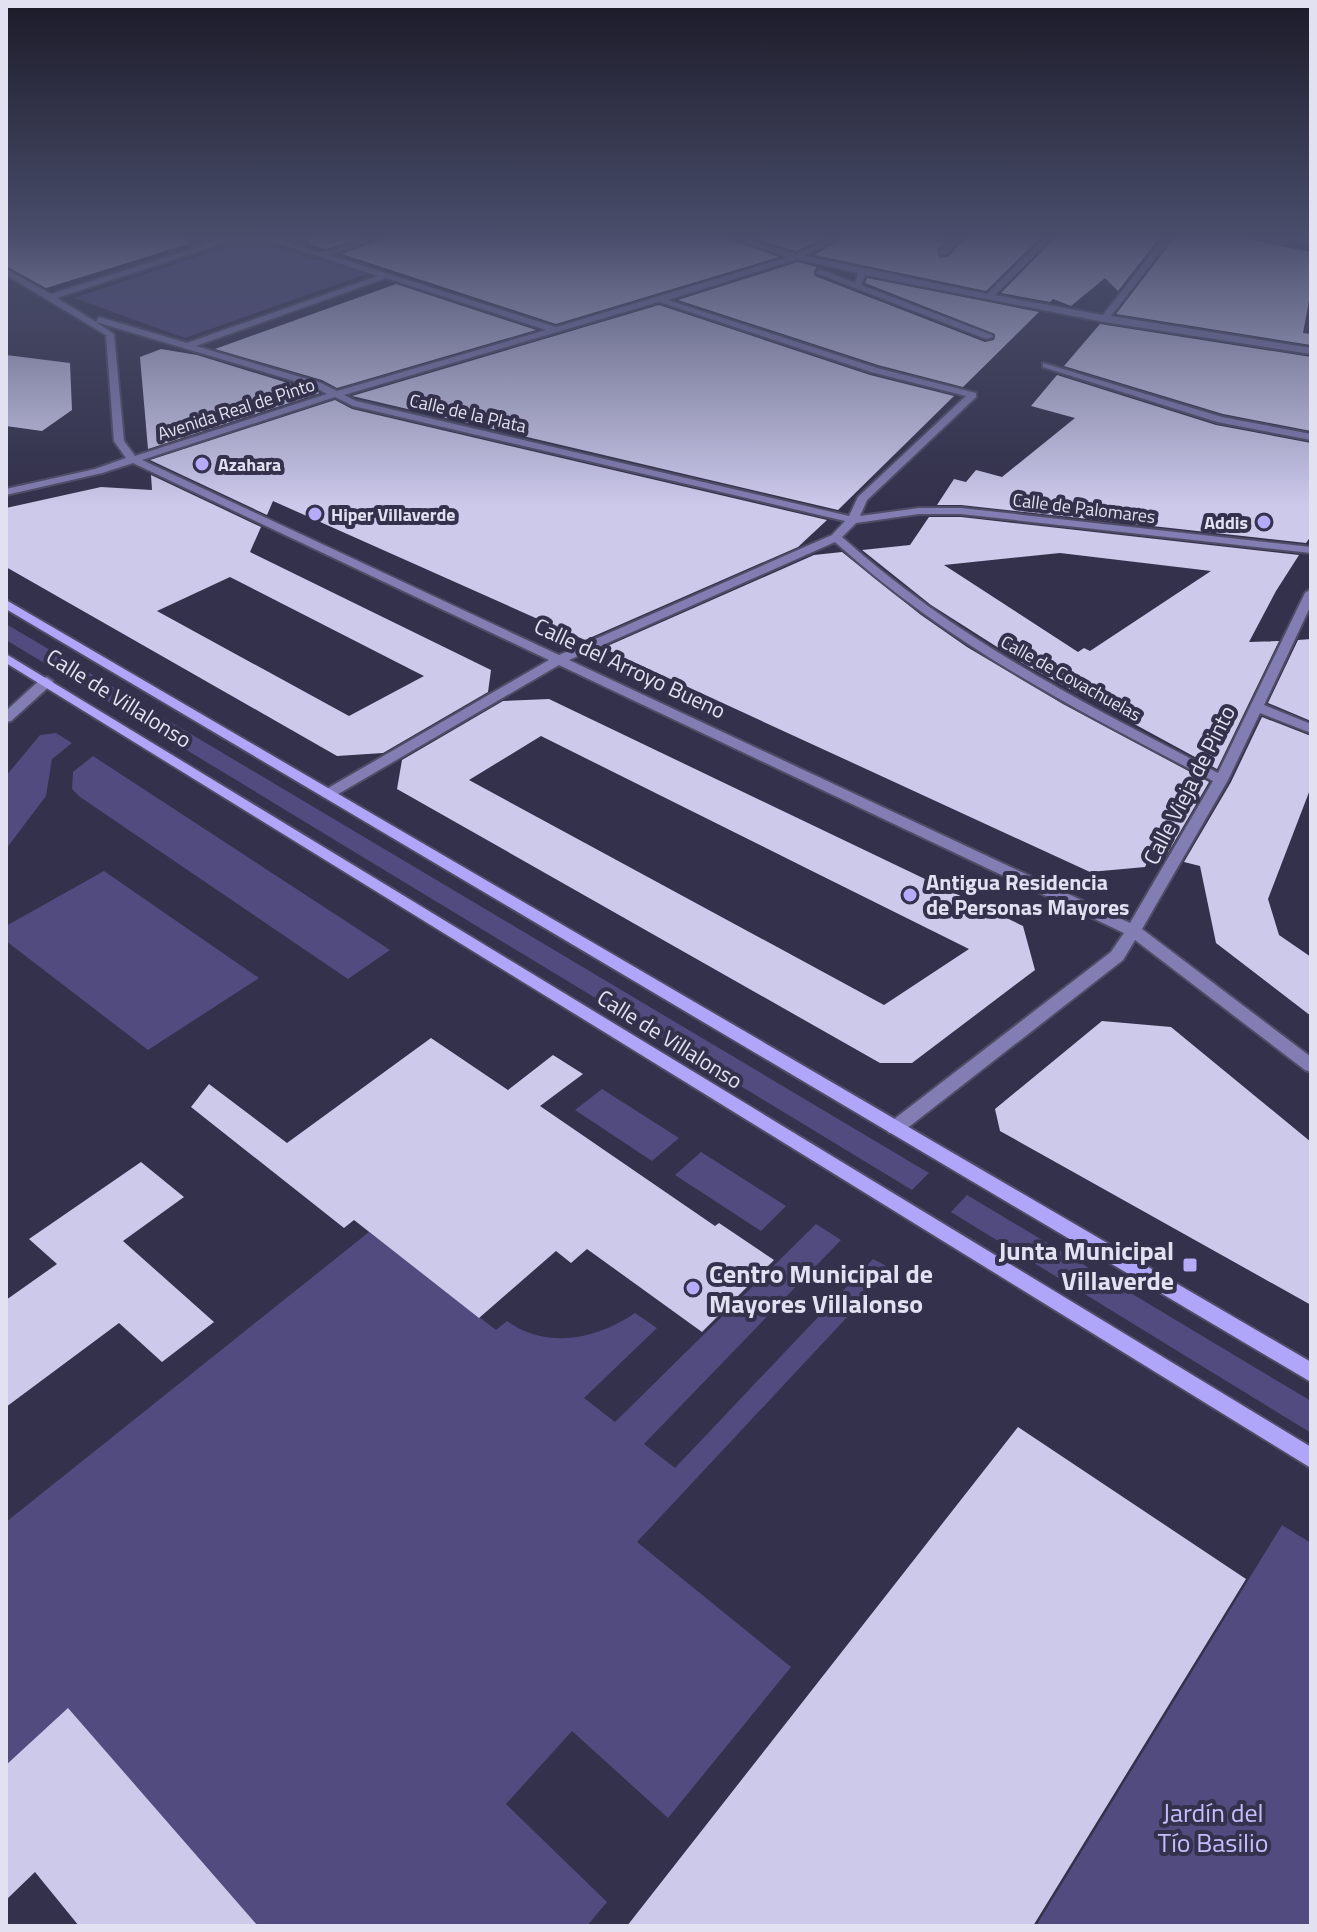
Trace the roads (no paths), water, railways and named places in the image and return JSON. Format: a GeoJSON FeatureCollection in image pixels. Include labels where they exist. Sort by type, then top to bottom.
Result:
{"type":"FeatureCollection","features":[{"type":"Feature","properties":{"kind":"main road","name":"Calle de Villalonso"},"geometry":{"type":"LineString","coordinates":[[6,604],[1311,1373]]}},
{"type":"Feature","properties":{"kind":"main road","name":"Calle de Villalonso"},"geometry":{"type":"LineString","coordinates":[[6,658],[911,1216],[1311,1458]]}},
{"type":"Feature","properties":{"kind":"street"},"geometry":{"type":"LineString","coordinates":[[98,326],[110,334],[119,441],[132,459]]}},
{"type":"Feature","properties":{"kind":"street","name":"Calle de la Plata"},"geometry":{"type":"LineString","coordinates":[[118,326],[318,385],[353,403],[853,520]]}},
{"type":"Feature","properties":{"kind":"street"},"geometry":{"type":"LineString","coordinates":[[186,347],[244,326]]}},
{"type":"Feature","properties":{"kind":"street"},"geometry":{"type":"LineString","coordinates":[[544,326],[556,330]]}},
{"type":"Feature","properties":{"kind":"street","name":"Avenida Real de Pinto"},"geometry":{"type":"LineString","coordinates":[[6,492],[98,471],[336,394],[569,326]]}},
{"type":"Feature","properties":{"kind":"street"},"geometry":{"type":"LineString","coordinates":[[328,794],[559,660],[836,537],[853,520],[862,499],[973,395],[874,370],[740,326]]}},
{"type":"Feature","properties":{"kind":"street"},"geometry":{"type":"LineString","coordinates":[[961,326],[989,337]]}},
{"type":"Feature","properties":{"kind":"street"},"geometry":{"type":"LineString","coordinates":[[1150,326],[1311,351]]}},
{"type":"Feature","properties":{"kind":"street"},"geometry":{"type":"LineString","coordinates":[[1046,365],[1220,420],[1311,437]]}},
{"type":"Feature","properties":{"kind":"street","name":"Calle del Arroyo Bueno"},"geometry":{"type":"LineString","coordinates":[[132,459],[1134,931],[1311,1066]]}},
{"type":"Feature","properties":{"kind":"street","name":"Calle de Palomares"},"geometry":{"type":"LineString","coordinates":[[853,520],[919,511],[961,511],[1311,550]]}},
{"type":"Feature","properties":{"kind":"street","name":"Calle de Covachuelas"},"geometry":{"type":"LineString","coordinates":[[836,537],[888,583],[1010,668],[1221,780]]}},
{"type":"Feature","properties":{"kind":"street","name":"Calle Vieja de Pinto"},"geometry":{"type":"LineString","coordinates":[[895,1128],[1117,956],[1221,780],[1311,593]]}},
{"type":"Feature","properties":{"kind":"street"},"geometry":{"type":"LineString","coordinates":[[6,718],[47,681]]}},
{"type":"Feature","properties":{"kind":"street"},"geometry":{"type":"LineString","coordinates":[[1255,706],[1311,729]]}},
{"type":"Feature","properties":{"kind":"place","name":"Azahara"},"geometry":{"type":"Point","coordinates":[202,464]}},
{"type":"Feature","properties":{"kind":"place","name":"Hiper Villaverde"},"geometry":{"type":"Point","coordinates":[315,514]}},
{"type":"Feature","properties":{"kind":"place","name":"Addis"},"geometry":{"type":"Point","coordinates":[1264,522]}},
{"type":"Feature","properties":{"kind":"place","name":"Antigua Residencia de Personas Mayores"},"geometry":{"type":"Point","coordinates":[910,895]}},
{"type":"Feature","properties":{"kind":"place","name":"Junta Municipal Villaverde"},"geometry":{"type":"Point","coordinates":[1190,1265]}},
{"type":"Feature","properties":{"kind":"place","name":"Centro Municipal de Mayores Villalonso"},"geometry":{"type":"Point","coordinates":[693,1288]}},
{"type":"Feature","properties":{"kind":"park label","name":"Jardín del Tío Basilio"},"geometry":{"type":"Point","coordinates":[1213,1827]}}]}
